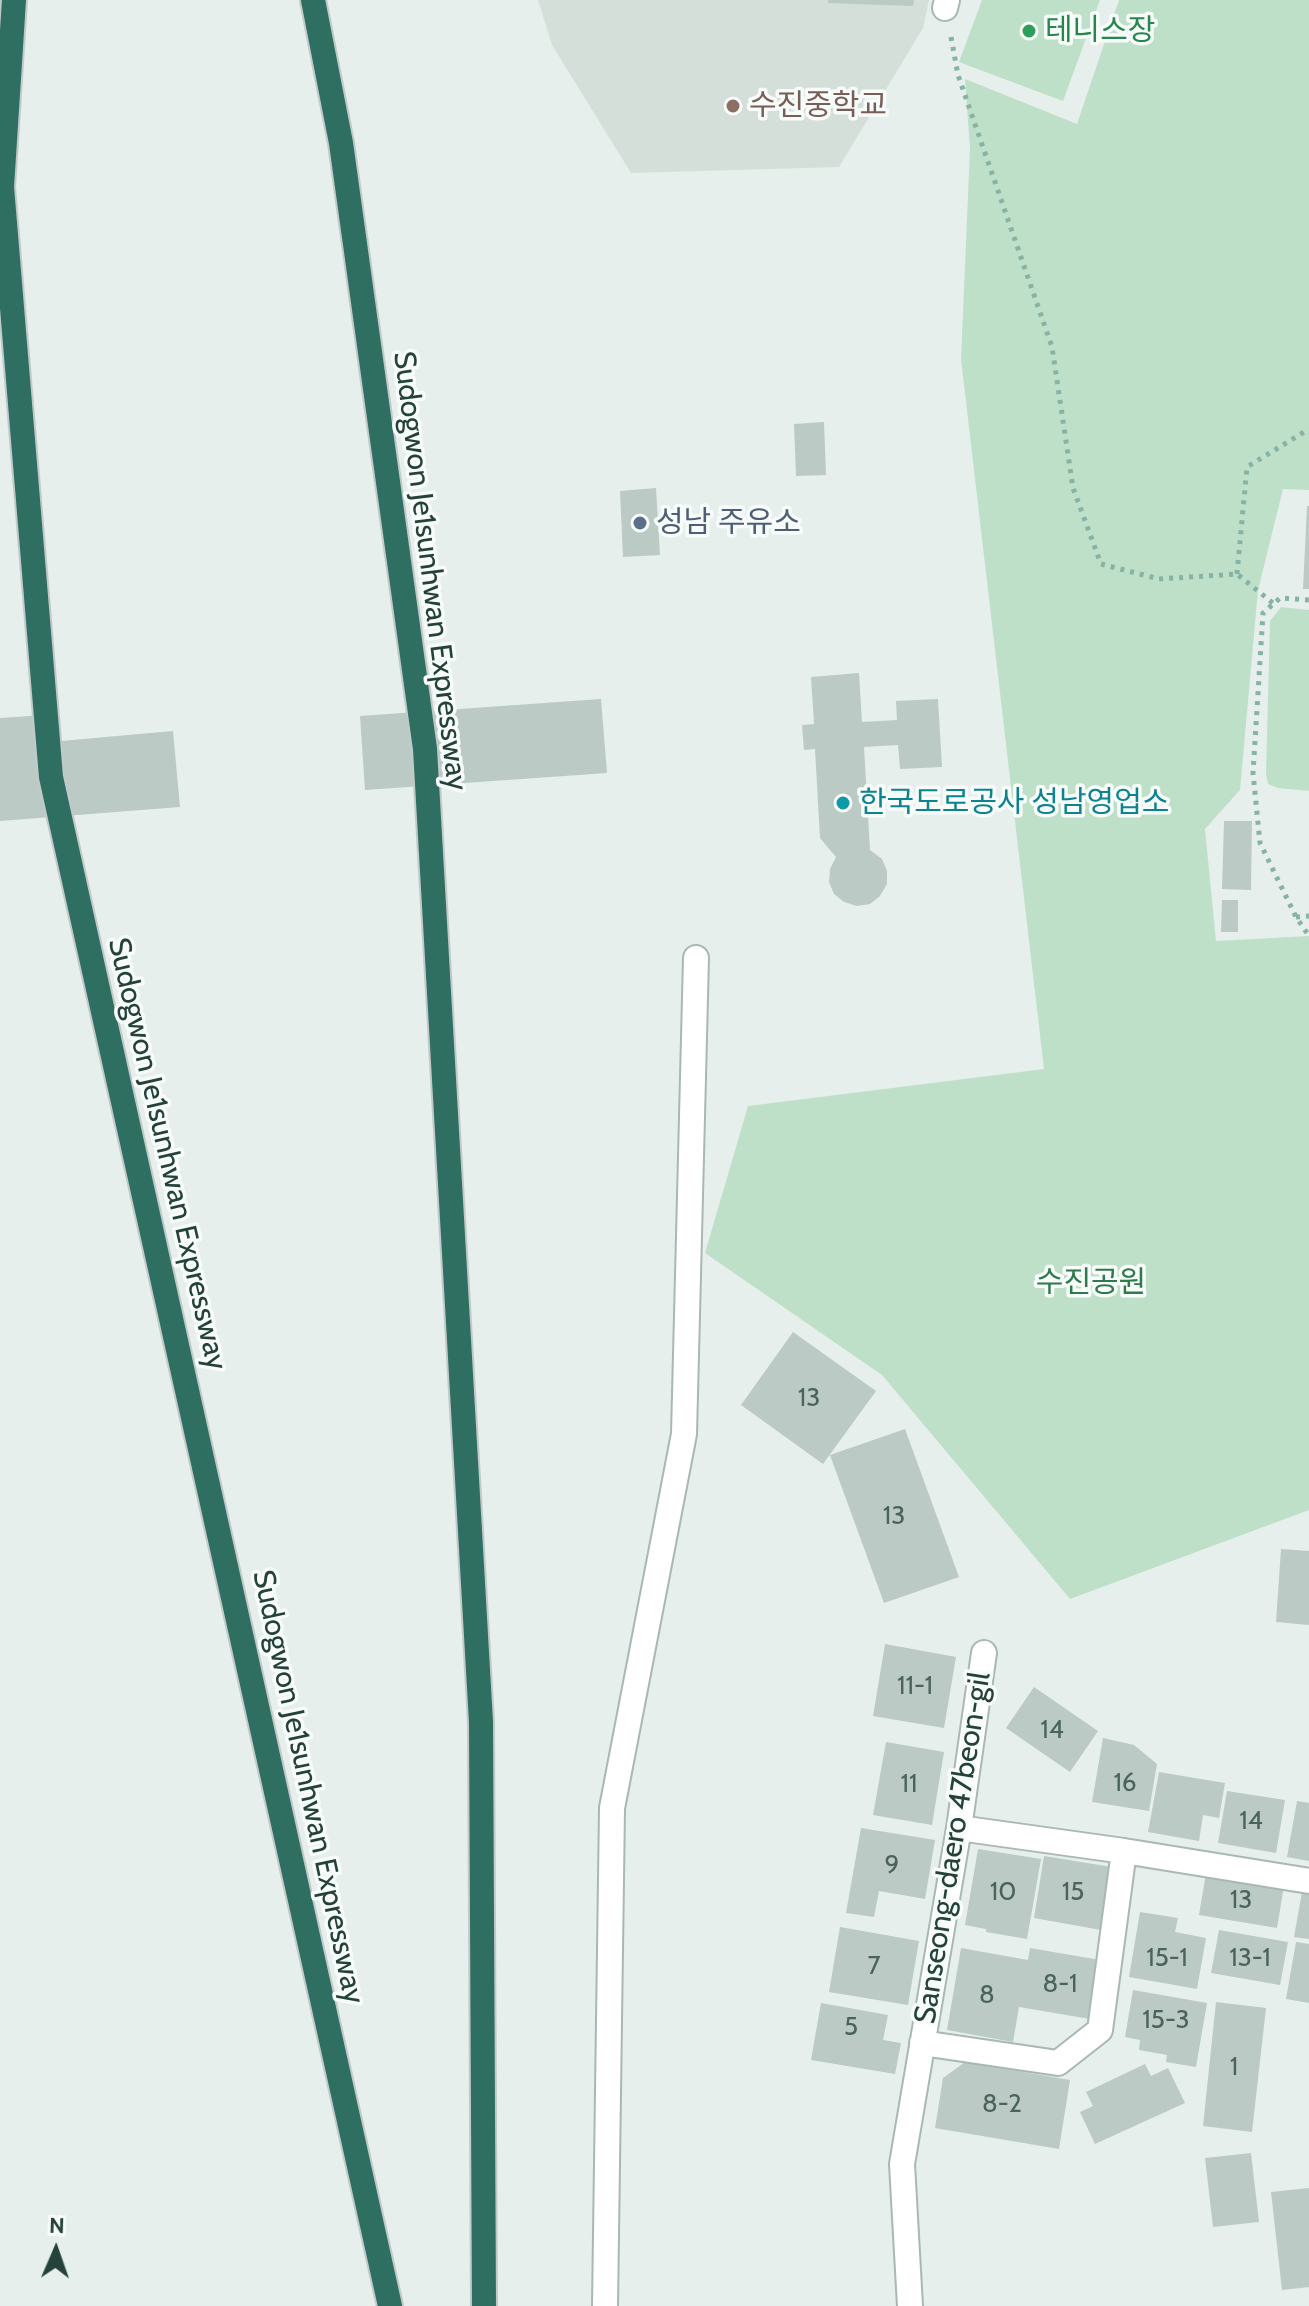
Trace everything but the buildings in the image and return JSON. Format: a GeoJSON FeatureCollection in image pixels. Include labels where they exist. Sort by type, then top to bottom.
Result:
{"type":"FeatureCollection","features":[{"type":"Feature","properties":{"kind":"highway","name":"Sudogwon Je1sunhwan Expressway"},"geometry":{"type":"LineString","coordinates":[[14,0],[2,187],[51,777],[390,2306]]}},
{"type":"Feature","properties":{"kind":"highway","name":"Sudogwon Je1sunhwan Expressway"},"geometry":{"type":"LineString","coordinates":[[313,0],[341,143],[425,749],[481,1722],[484,2306]]}},
{"type":"Feature","properties":{"kind":"street"},"geometry":{"type":"LineString","coordinates":[[605,2306],[612,1808],[684,1434],[696,958]]}},
{"type":"Feature","properties":{"kind":"street","name":"Sanseong-daero 47beon-gil"},"geometry":{"type":"LineString","coordinates":[[910,2306],[902,2164],[959,1828],[984,1653]]}},
{"type":"Feature","properties":{"kind":"street"},"geometry":{"type":"LineString","coordinates":[[959,1828],[1309,1881]]}},
{"type":"Feature","properties":{"kind":"street","name":"Sanseong-daero 47beon-gil"},"geometry":{"type":"LineString","coordinates":[[922,2043],[1058,2063],[1100,2030],[1124,1851]]}},
{"type":"Feature","properties":{"kind":"path"},"geometry":{"type":"LineString","coordinates":[[946,4],[958,75],[1052,347],[1073,488],[1101,564],[1159,579],[1237,574],[1274,604]]}},
{"type":"Feature","properties":{"kind":"path"},"geometry":{"type":"LineString","coordinates":[[1237,574],[1247,467],[1309,429]]}},
{"type":"Feature","properties":{"kind":"path"},"geometry":{"type":"LineString","coordinates":[[1309,600],[1280,598],[1263,613],[1253,773],[1260,843],[1296,917],[1309,936]]}},
{"type":"Feature","properties":{"kind":"path"},"geometry":{"type":"LineString","coordinates":[[1296,917],[1309,916]]}},
{"type":"Feature","properties":{"kind":"shaded area","name":"수진중학교"},"geometry":{"type":"Polygon","coordinates":[[[538,0],[929,0],[923,28],[839,167],[631,173],[552,45],[538,0]]]}},
{"type":"Feature","properties":{"kind":"green space","name":"테니스장"},"geometry":{"type":"Polygon","coordinates":[[[982,0],[1100,0],[1063,101],[959,62],[982,0]]]}},
{"type":"Feature","properties":{"kind":"green space","name":"수진공원"},"geometry":{"type":"Polygon","coordinates":[[[1119,0],[1309,0],[1309,490],[1283,489],[1258,590],[1240,790],[1205,829],[1216,941],[1309,936],[1309,1510],[1070,1599],[882,1375],[705,1253],[748,1106],[1044,1069],[961,359],[970,149],[965,79],[1077,124],[1119,0]]]}},
{"type":"Feature","properties":{"kind":"green space"},"geometry":{"type":"Polygon","coordinates":[[[1281,607],[1309,610],[1309,791],[1268,784],[1266,773],[1270,621],[1281,607]]]}},
{"type":"Feature","properties":{"kind":"place","name":"테니스장"},"geometry":{"type":"Point","coordinates":[1029,31]}},
{"type":"Feature","properties":{"kind":"place","name":"수진중학교"},"geometry":{"type":"Point","coordinates":[733,106]}},
{"type":"Feature","properties":{"kind":"place","name":"성남 주유소"},"geometry":{"type":"Point","coordinates":[640,523]}},
{"type":"Feature","properties":{"kind":"place","name":"한국도로공사 성남영업소"},"geometry":{"type":"Point","coordinates":[843,803]}}]}
